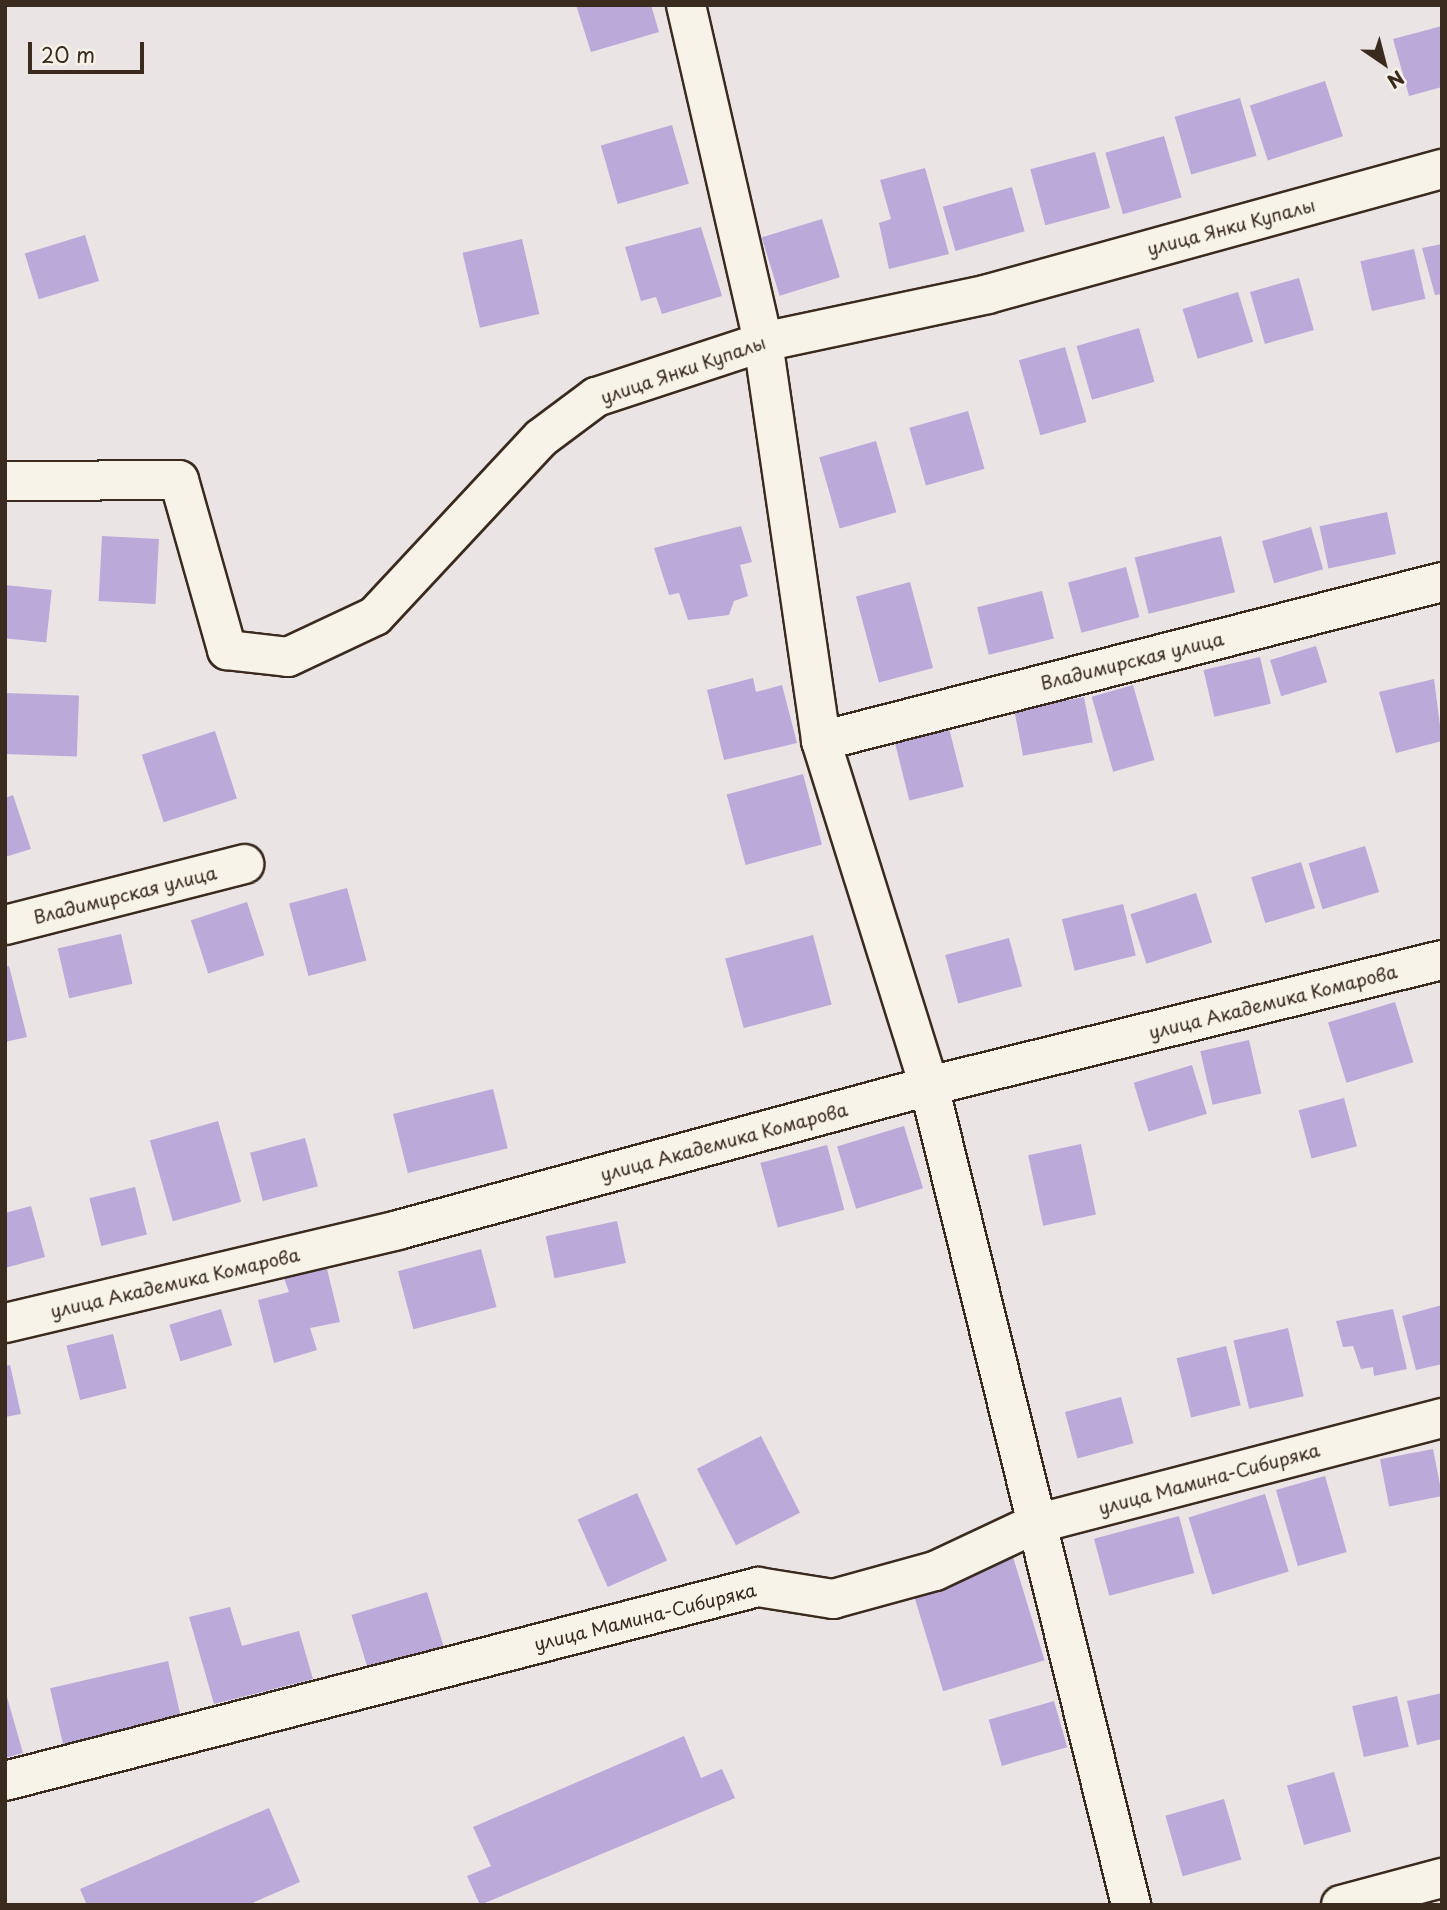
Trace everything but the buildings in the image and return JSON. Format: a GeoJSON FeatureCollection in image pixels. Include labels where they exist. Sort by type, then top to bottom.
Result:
{"type":"FeatureCollection","features":[{"type":"Feature","properties":{"kind":"street"},"geometry":{"type":"LineString","coordinates":[[686,5],[763,342],[821,741],[929,1086],[1131,1905]]}},
{"type":"Feature","properties":{"kind":"street","name":"улица Янки Купалы"},"geometry":{"type":"LineString","coordinates":[[5,481],[179,480],[227,649],[288,657],[375,616],[541,438],[596,397],[763,342],[988,294],[1442,169]]}},
{"type":"Feature","properties":{"kind":"street","name":"Владимирская улица"},"geometry":{"type":"LineString","coordinates":[[821,741],[1442,582]]}},
{"type":"Feature","properties":{"kind":"street","name":"Владимирская улица"},"geometry":{"type":"LineString","coordinates":[[5,925],[244,864]]}},
{"type":"Feature","properties":{"kind":"street","name":"улица Академика Комарова"},"geometry":{"type":"LineString","coordinates":[[5,1322],[398,1230],[929,1086],[1442,960]]}},
{"type":"Feature","properties":{"kind":"street","name":"улица Мамина-Сибиряка"},"geometry":{"type":"LineString","coordinates":[[5,1781],[758,1587],[833,1599],[935,1571],[1035,1524],[1442,1418]]}},
{"type":"Feature","properties":{"kind":"street"},"geometry":{"type":"LineString","coordinates":[[1341,1905],[1442,1878]]}}]}
